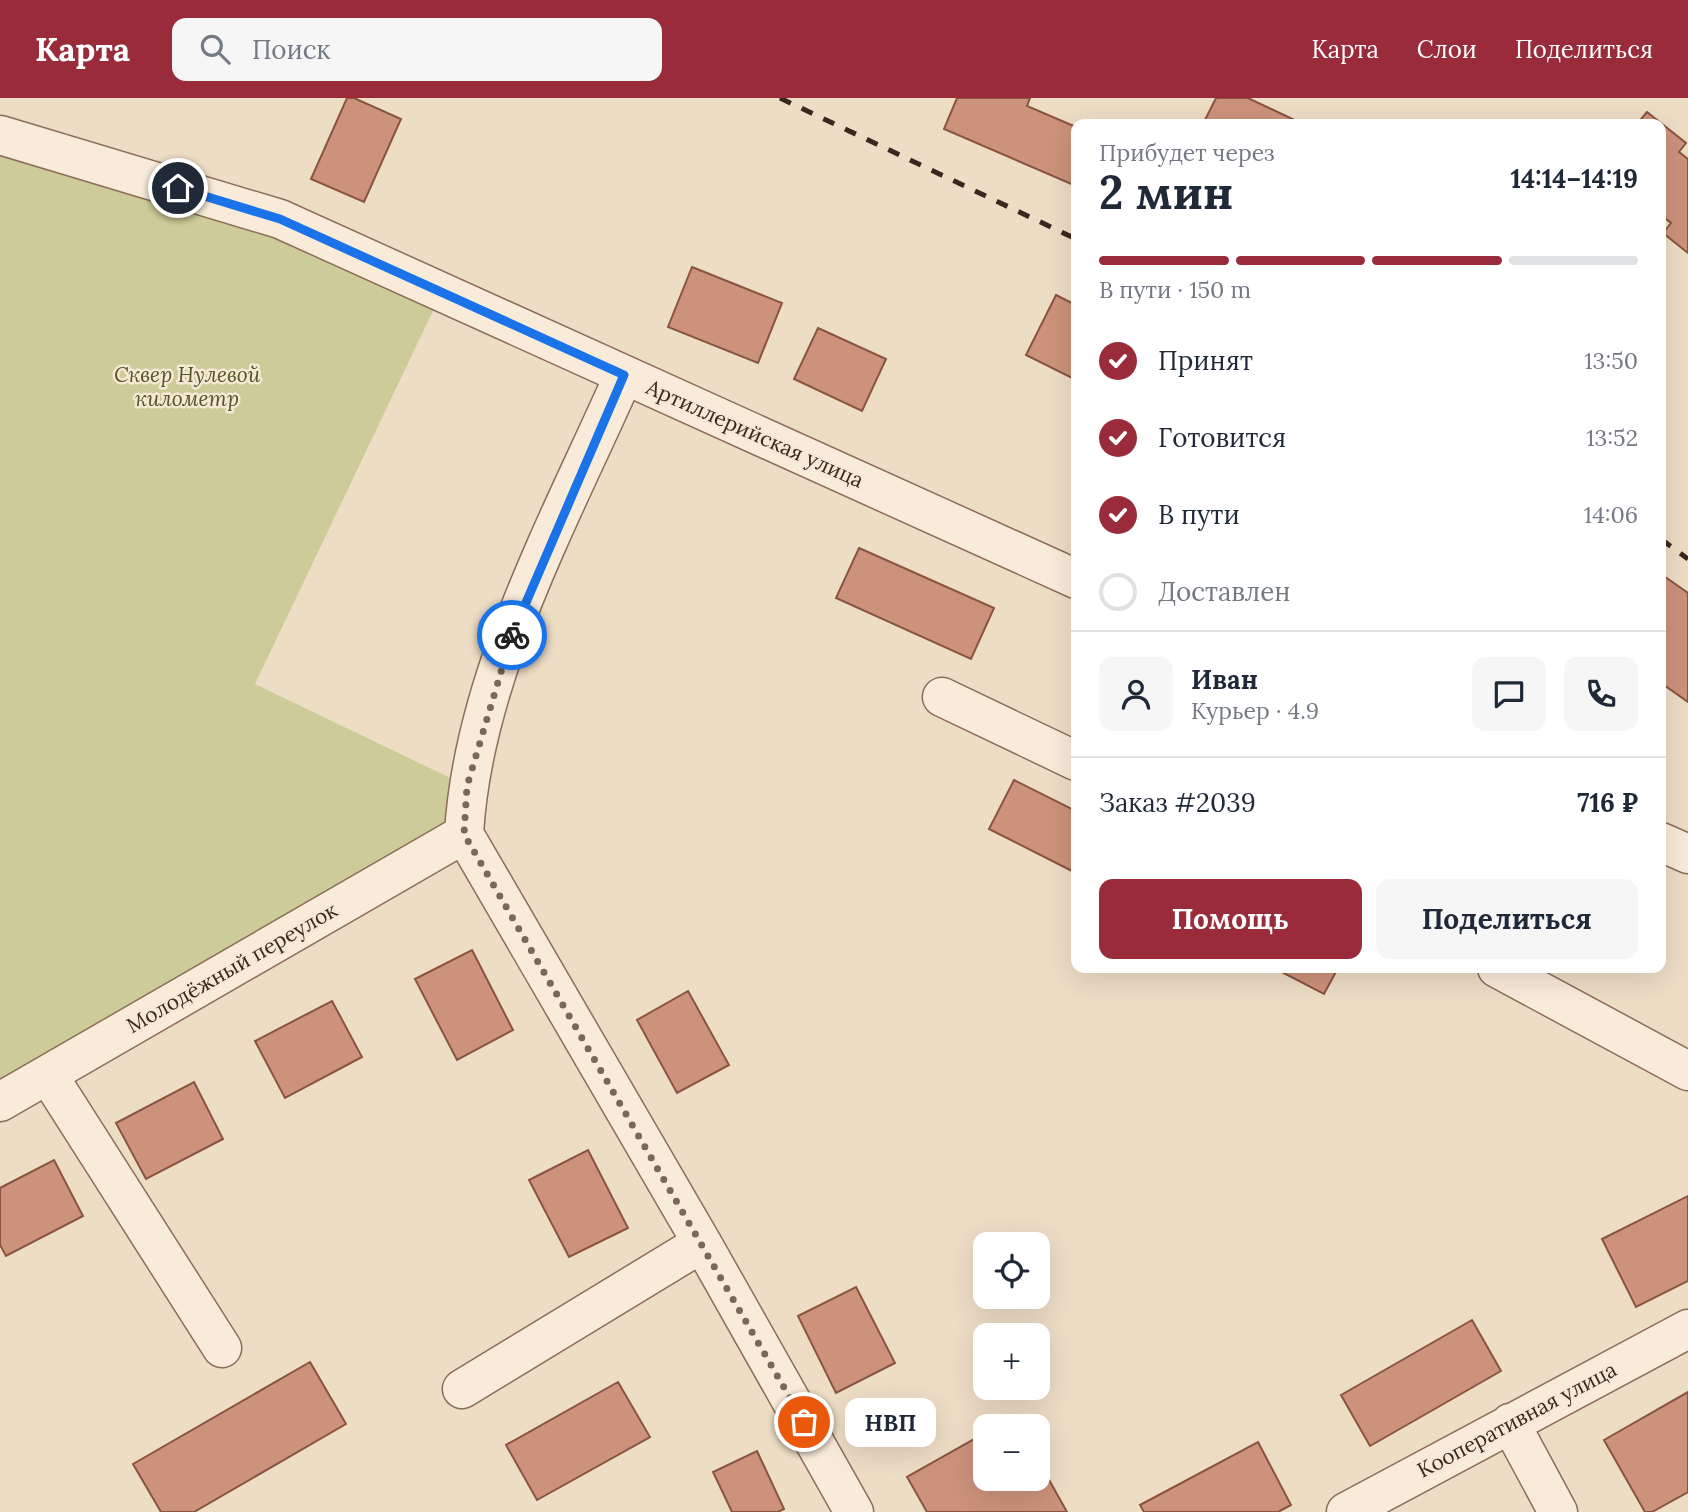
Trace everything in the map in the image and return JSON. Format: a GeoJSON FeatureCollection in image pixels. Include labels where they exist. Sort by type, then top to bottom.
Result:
{"type":"FeatureCollection","features":[{"type":"Feature","properties":{"kind":"street","name":"Артиллерийская улица"},"geometry":{"type":"LineString","coordinates":[[0,135],[280,219],[1071,577]]}},
{"type":"Feature","properties":{"kind":"street"},"geometry":{"type":"LineString","coordinates":[[624,375],[518,616],[490,699],[467,786],[464,834],[702,1243],[854,1512]]}},
{"type":"Feature","properties":{"kind":"street"},"geometry":{"type":"LineString","coordinates":[[942,697],[1071,759]]}},
{"type":"Feature","properties":{"kind":"street","name":"Молодёжный переулок"},"geometry":{"type":"LineString","coordinates":[[0,1102],[464,834]]}},
{"type":"Feature","properties":{"kind":"street"},"geometry":{"type":"LineString","coordinates":[[1666,844],[1688,854]]}},
{"type":"Feature","properties":{"kind":"street"},"geometry":{"type":"LineString","coordinates":[[1506,973],[1688,1071]]}},
{"type":"Feature","properties":{"kind":"street"},"geometry":{"type":"LineString","coordinates":[[48,1075],[222,1348]]}},
{"type":"Feature","properties":{"kind":"street"},"geometry":{"type":"LineString","coordinates":[[462,1389],[702,1243]]}},
{"type":"Feature","properties":{"kind":"street","name":"Кооперативная улица"},"geometry":{"type":"LineString","coordinates":[[1346,1512],[1688,1329]]}},
{"type":"Feature","properties":{"kind":"street"},"geometry":{"type":"LineString","coordinates":[[1510,1423],[1558,1512]]}},
{"type":"Feature","properties":{"kind":"green space","name":"Сквер Нулевой километр"},"geometry":{"type":"Polygon","coordinates":[[[0,135],[442,292],[255,684],[467,786],[464,834],[0,1102],[0,135]]]}},
{"type":"Feature","properties":{"kind":"building"},"geometry":{"type":"Polygon","coordinates":[[[347,98],[354,98],[401,119],[364,202],[311,179],[347,98]]]}},
{"type":"Feature","properties":{"kind":"building"},"geometry":{"type":"Polygon","coordinates":[[[957,98],[1030,98],[1027,106],[1071,125],[1071,184],[944,129],[957,98]]]}},
{"type":"Feature","properties":{"kind":"building"},"geometry":{"type":"Polygon","coordinates":[[[1216,98],[1248,98],[1292,119],[1206,119],[1216,98]]]}},
{"type":"Feature","properties":{"kind":"building"},"geometry":{"type":"Polygon","coordinates":[[[1647,112],[1656,119],[1641,119],[1647,112]]]}},
{"type":"Feature","properties":{"kind":"building"},"geometry":{"type":"Polygon","coordinates":[[[1666,127],[1686,143],[1679,152],[1688,159],[1688,253],[1666,235],[1666,229],[1671,223],[1666,219],[1666,127]]]}},
{"type":"Feature","properties":{"kind":"building"},"geometry":{"type":"Polygon","coordinates":[[[692,267],[782,303],[758,363],[668,327],[692,267]]]}},
{"type":"Feature","properties":{"kind":"building"},"geometry":{"type":"Polygon","coordinates":[[[1056,295],[1071,302],[1071,378],[1026,355],[1056,295]]]}},
{"type":"Feature","properties":{"kind":"building"},"geometry":{"type":"Polygon","coordinates":[[[818,328],[886,359],[862,411],[794,379],[818,328]]]}},
{"type":"Feature","properties":{"kind":"building"},"geometry":{"type":"Polygon","coordinates":[[[859,548],[994,608],[971,659],[836,598],[859,548]]]}},
{"type":"Feature","properties":{"kind":"building"},"geometry":{"type":"Polygon","coordinates":[[[1666,578],[1688,593],[1688,702],[1666,687],[1666,578]]]}},
{"type":"Feature","properties":{"kind":"building"},"geometry":{"type":"Polygon","coordinates":[[[1014,780],[1071,808],[1071,870],[989,829],[1014,780]]]}},
{"type":"Feature","properties":{"kind":"building"},"geometry":{"type":"Polygon","coordinates":[[[472,950],[513,1030],[457,1060],[415,979],[472,950]]]}},
{"type":"Feature","properties":{"kind":"building"},"geometry":{"type":"Polygon","coordinates":[[[1284,973],[1335,973],[1324,994],[1284,973]]]}},
{"type":"Feature","properties":{"kind":"building"},"geometry":{"type":"Polygon","coordinates":[[[688,991],[729,1065],[677,1093],[637,1020],[688,991]]]}},
{"type":"Feature","properties":{"kind":"building"},"geometry":{"type":"Polygon","coordinates":[[[332,1001],[362,1057],[285,1098],[255,1041],[332,1001]]]}},
{"type":"Feature","properties":{"kind":"building"},"geometry":{"type":"Polygon","coordinates":[[[194,1082],[223,1139],[146,1179],[116,1123],[194,1082]]]}},
{"type":"Feature","properties":{"kind":"building"},"geometry":{"type":"Polygon","coordinates":[[[588,1150],[628,1228],[569,1257],[529,1180],[588,1150]]]}},
{"type":"Feature","properties":{"kind":"building"},"geometry":{"type":"Polygon","coordinates":[[[54,1160],[83,1216],[6,1256],[0,1245],[0,1188],[54,1160]]]}},
{"type":"Feature","properties":{"kind":"building"},"geometry":{"type":"Polygon","coordinates":[[[1688,1196],[1688,1281],[1636,1307],[1602,1239],[1688,1196]]]}},
{"type":"Feature","properties":{"kind":"building"},"geometry":{"type":"Polygon","coordinates":[[[856,1287],[895,1363],[836,1393],[798,1316],[856,1287]]]}},
{"type":"Feature","properties":{"kind":"building"},"geometry":{"type":"Polygon","coordinates":[[[1472,1320],[1501,1371],[1370,1446],[1341,1395],[1472,1320]]]}},
{"type":"Feature","properties":{"kind":"building"},"geometry":{"type":"Polygon","coordinates":[[[310,1362],[346,1424],[194,1512],[161,1512],[133,1464],[310,1362]]]}},
{"type":"Feature","properties":{"kind":"building"},"geometry":{"type":"Polygon","coordinates":[[[618,1382],[650,1437],[537,1500],[506,1445],[618,1382]]]}},
{"type":"Feature","properties":{"kind":"building"},"geometry":{"type":"Polygon","coordinates":[[[1688,1392],[1688,1492],[1652,1512],[1645,1512],[1604,1440],[1688,1392]]]}},
{"type":"Feature","properties":{"kind":"building"},"geometry":{"type":"Polygon","coordinates":[[[973,1440],[973,1491],[1050,1491],[1050,1482],[1067,1512],[927,1512],[907,1477],[973,1440]]]}},
{"type":"Feature","properties":{"kind":"building"},"geometry":{"type":"Polygon","coordinates":[[[1258,1442],[1291,1505],[1278,1512],[1144,1512],[1140,1505],[1258,1442]]]}},
{"type":"Feature","properties":{"kind":"building"},"geometry":{"type":"Polygon","coordinates":[[[757,1451],[784,1509],[778,1512],[732,1512],[713,1472],[757,1451]]]}},
{"type":"Feature","properties":{"kind":"railway"},"geometry":{"type":"LineString","coordinates":[[780,98],[1071,237]]}},
{"type":"Feature","properties":{"kind":"railway"},"geometry":{"type":"LineString","coordinates":[[1666,543],[1688,559]]}},
{"type":"Feature","properties":{"kind":"way so far"},"geometry":{"type":"LineString","coordinates":[[512,635],[490,699],[467,786],[464,834],[804,1422]]}},
{"type":"Feature","properties":{"kind":"place","name":"НВП"},"geometry":{"type":"Point","coordinates":[804,1422]}},
{"type":"Feature","properties":{"kind":"route"},"geometry":{"type":"LineString","coordinates":[[178,188],[280,219],[624,375],[512,635]]}}]}
